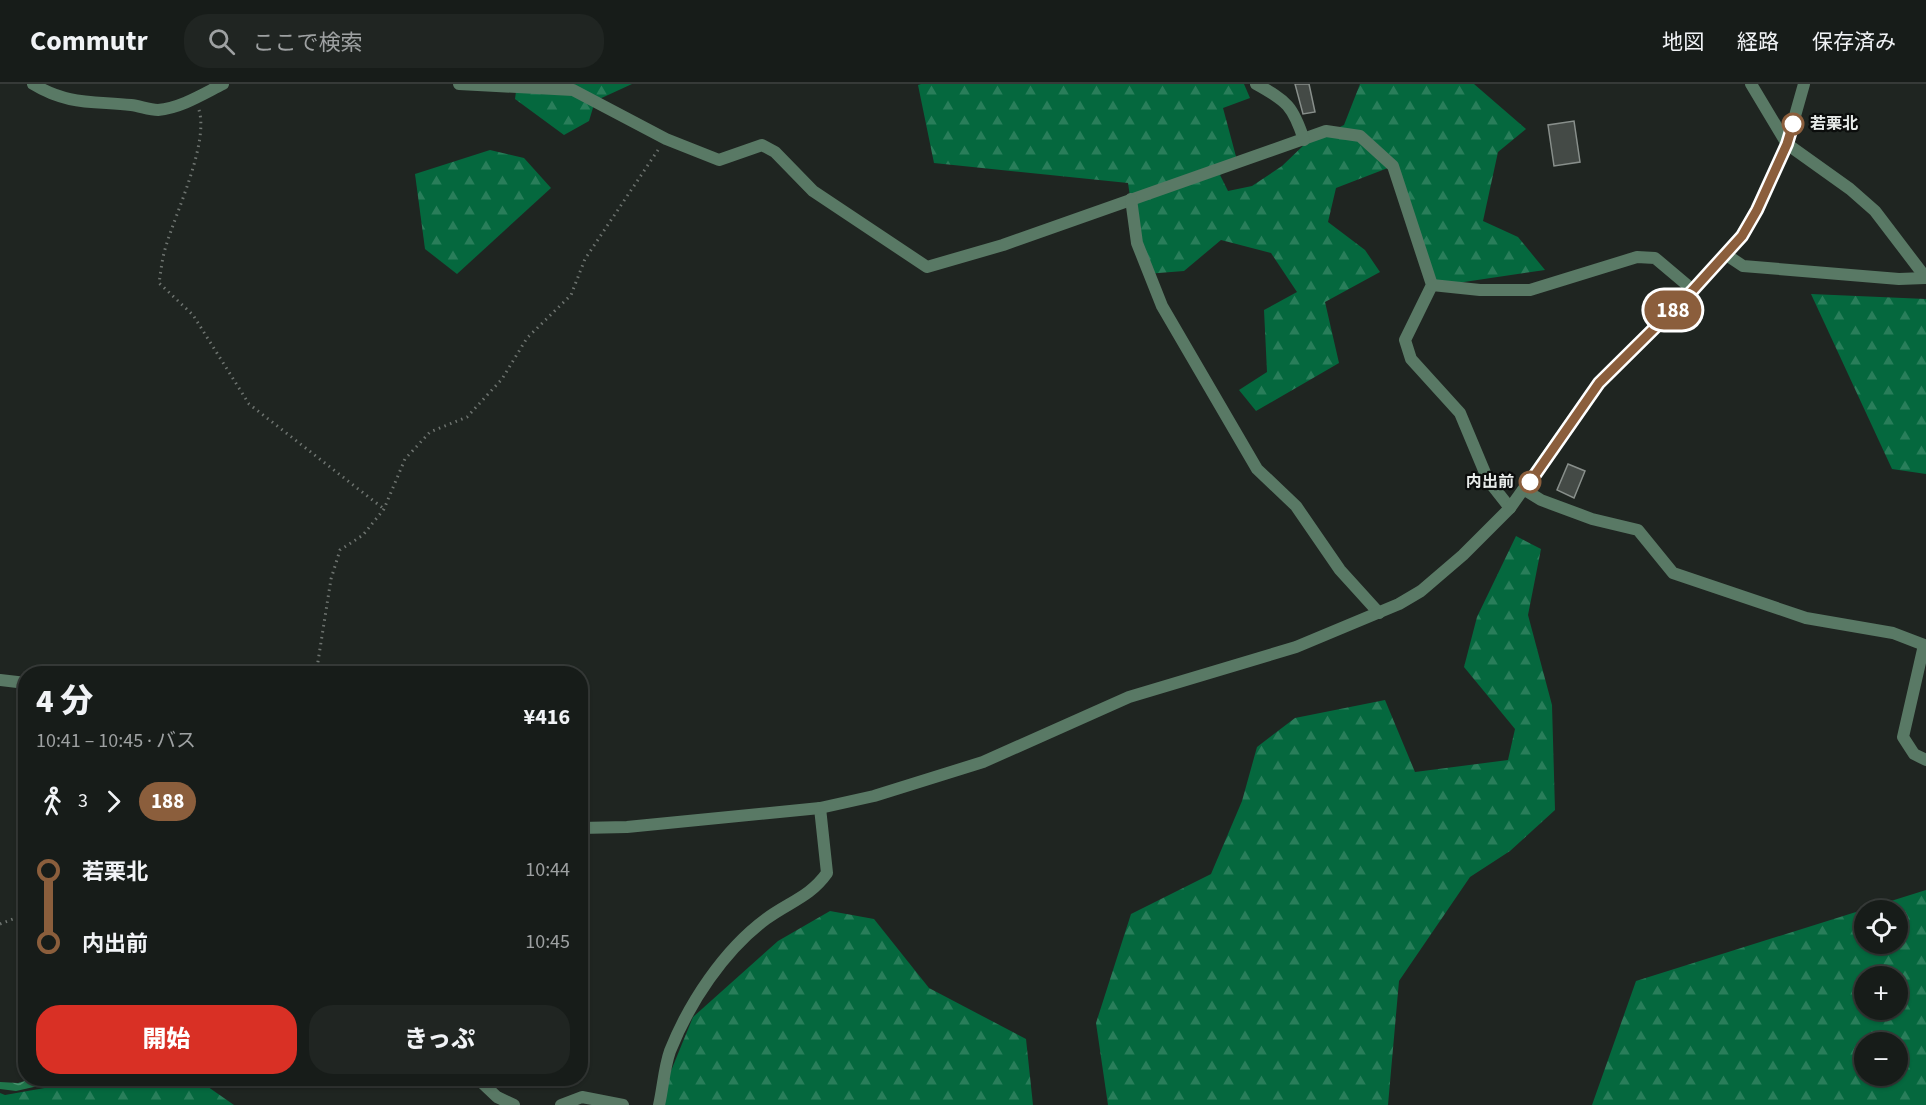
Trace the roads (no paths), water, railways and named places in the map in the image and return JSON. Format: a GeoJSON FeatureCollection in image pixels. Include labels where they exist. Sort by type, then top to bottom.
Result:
{"type":"FeatureCollection","features":[{"type":"Feature","properties":{"kind":"street"},"geometry":{"type":"LineString","coordinates":[[33,84],[69,101],[133,105],[156,110],[174,106],[223,84]]}},
{"type":"Feature","properties":{"kind":"street"},"geometry":{"type":"LineString","coordinates":[[459,84],[573,90],[666,139],[719,160],[762,145],[775,152],[813,191],[927,267],[1003,245],[1326,131],[1360,136],[1393,166],[1432,285],[1406,340],[1411,359],[1460,413],[1488,480],[1510,508]]}},
{"type":"Feature","properties":{"kind":"street"},"geometry":{"type":"LineString","coordinates":[[1257,84],[1279,97],[1295,113],[1304,140]]}},
{"type":"Feature","properties":{"kind":"street"},"geometry":{"type":"LineString","coordinates":[[1751,84],[1787,144],[1850,189],[1875,211],[1926,278]]}},
{"type":"Feature","properties":{"kind":"street"},"geometry":{"type":"LineString","coordinates":[[588,828],[627,827],[820,808],[874,796],[983,762],[1129,697],[1296,648],[1399,604],[1436,579],[1510,508],[1599,383],[1693,290],[1742,236],[1757,210],[1787,144],[1804,84]]}},
{"type":"Feature","properties":{"kind":"street"},"geometry":{"type":"LineString","coordinates":[[1131,199],[1137,243],[1162,306],[1257,468],[1296,506],[1340,570],[1380,613]]}},
{"type":"Feature","properties":{"kind":"street"},"geometry":{"type":"LineString","coordinates":[[1725,254],[1743,266],[1899,279],[1926,278]]}},
{"type":"Feature","properties":{"kind":"street"},"geometry":{"type":"LineString","coordinates":[[1432,285],[1480,290],[1530,290],[1637,257],[1656,258],[1693,290]]}},
{"type":"Feature","properties":{"kind":"street"},"geometry":{"type":"LineString","coordinates":[[1525,490],[1541,501],[1592,519],[1638,530],[1673,573],[1806,618],[1893,633],[1924,645],[1903,737],[1914,754],[1926,760]]}},
{"type":"Feature","properties":{"kind":"street"},"geometry":{"type":"LineString","coordinates":[[0,680],[18,682]]}},
{"type":"Feature","properties":{"kind":"street"},"geometry":{"type":"LineString","coordinates":[[659,1105],[669,1053],[704,989],[737,945],[766,919],[815,890],[827,873],[820,808]]}},
{"type":"Feature","properties":{"kind":"street"},"geometry":{"type":"LineString","coordinates":[[485,1086],[497,1097],[514,1105]]}},
{"type":"Feature","properties":{"kind":"street"},"geometry":{"type":"LineString","coordinates":[[561,1105],[582,1097],[623,1105]]}},
{"type":"Feature","properties":{"kind":"water"},"geometry":{"type":"Polygon","coordinates":[[[0,1082],[18,1083],[18,1086],[38,1086],[16,1091],[0,1089],[0,1082]]]}},
{"type":"Feature","properties":{"kind":"place","name":"若栗北"},"geometry":{"type":"Point","coordinates":[1793,124]}},
{"type":"Feature","properties":{"kind":"place","name":"内出前"},"geometry":{"type":"Point","coordinates":[1530,482]}}]}
